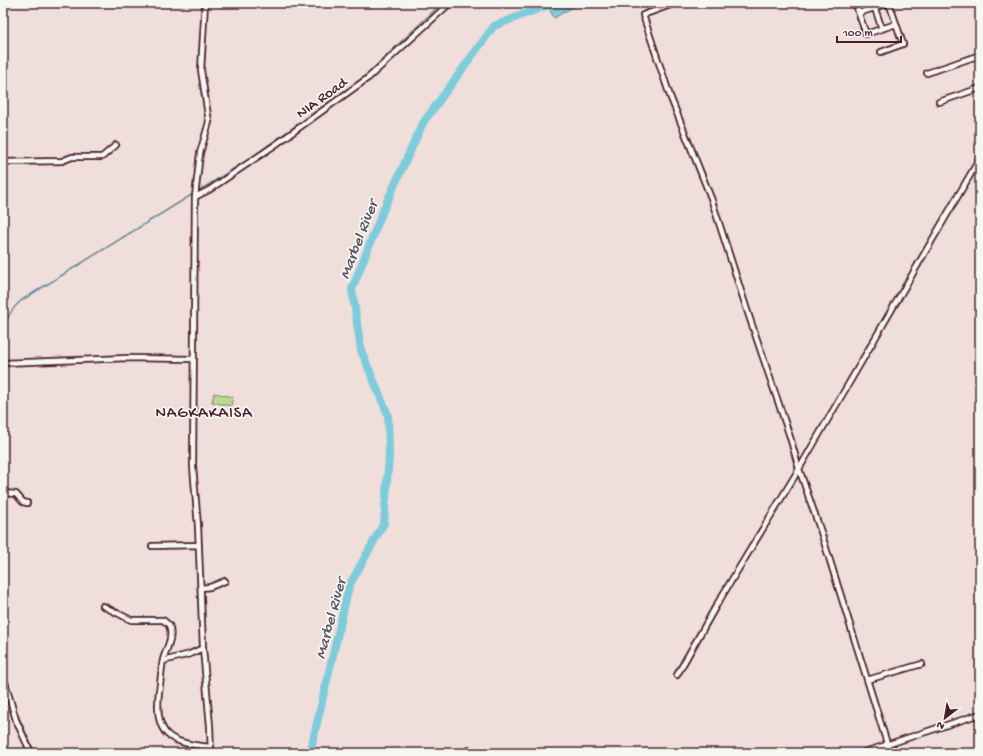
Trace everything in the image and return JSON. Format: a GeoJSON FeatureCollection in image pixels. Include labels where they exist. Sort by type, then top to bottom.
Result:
{"type":"FeatureCollection","features":[{"type":"Feature","properties":{"kind":"street"},"geometry":{"type":"LineString","coordinates":[[206,3],[201,70],[209,122],[200,153],[196,197],[193,466],[199,545],[203,648],[211,753]]}},
{"type":"Feature","properties":{"kind":"street","name":"NIA Road"},"geometry":{"type":"LineString","coordinates":[[196,197],[209,190],[262,154],[368,78],[450,3]]}},
{"type":"Feature","properties":{"kind":"street"},"geometry":{"type":"LineString","coordinates":[[676,3],[643,15],[670,96],[711,198],[821,532],[890,753]]}},
{"type":"Feature","properties":{"kind":"street"},"geometry":{"type":"LineString","coordinates":[[855,3],[866,34],[896,24]]}},
{"type":"Feature","properties":{"kind":"street"},"geometry":{"type":"LineString","coordinates":[[859,13],[874,5],[889,3],[903,44],[881,52]]}},
{"type":"Feature","properties":{"kind":"street"},"geometry":{"type":"LineString","coordinates":[[874,5],[882,29]]}},
{"type":"Feature","properties":{"kind":"street"},"geometry":{"type":"LineString","coordinates":[[927,73],[980,55]]}},
{"type":"Feature","properties":{"kind":"street"},"geometry":{"type":"LineString","coordinates":[[939,102],[980,88]]}},
{"type":"Feature","properties":{"kind":"street"},"geometry":{"type":"LineString","coordinates":[[3,162],[62,161],[72,158],[99,157],[104,156],[116,145]]}},
{"type":"Feature","properties":{"kind":"street"},"geometry":{"type":"LineString","coordinates":[[677,675],[716,606],[799,469],[980,158]]}},
{"type":"Feature","properties":{"kind":"street"},"geometry":{"type":"LineString","coordinates":[[3,363],[128,358],[194,359]]}},
{"type":"Feature","properties":{"kind":"street"},"geometry":{"type":"LineString","coordinates":[[3,493],[16,494],[23,502],[27,503]]}},
{"type":"Feature","properties":{"kind":"street"},"geometry":{"type":"LineString","coordinates":[[152,546],[199,545]]}},
{"type":"Feature","properties":{"kind":"street"},"geometry":{"type":"LineString","coordinates":[[201,588],[210,587],[225,582]]}},
{"type":"Feature","properties":{"kind":"street"},"geometry":{"type":"LineString","coordinates":[[103,606],[131,620],[163,620],[168,623],[170,627],[170,643],[163,661],[158,700],[158,712],[161,726],[172,739],[184,743],[211,747]]}},
{"type":"Feature","properties":{"kind":"street"},"geometry":{"type":"LineString","coordinates":[[163,661],[190,654],[203,648]]}},
{"type":"Feature","properties":{"kind":"street"},"geometry":{"type":"LineString","coordinates":[[867,680],[922,664]]}},
{"type":"Feature","properties":{"kind":"street"},"geometry":{"type":"LineString","coordinates":[[3,676],[16,720],[31,753]]}},
{"type":"Feature","properties":{"kind":"street"},"geometry":{"type":"LineString","coordinates":[[862,753],[980,714]]}},
{"type":"Feature","properties":{"kind":"green space"},"geometry":{"type":"Polygon","coordinates":[[[214,393],[233,397],[231,406],[212,402],[214,393]]]}},
{"type":"Feature","properties":{"kind":"water"},"geometry":{"type":"Polygon","coordinates":[[[546,3],[580,3],[554,18],[546,3]]]}},
{"type":"Feature","properties":{"kind":"waterway"},"geometry":{"type":"LineString","coordinates":[[200,190],[246,161],[357,82],[442,3]]}},
{"type":"Feature","properties":{"kind":"waterway","name":"Marbel River"},"geometry":{"type":"LineString","coordinates":[[310,753],[349,586],[384,523],[389,456],[388,415],[361,350],[352,289],[384,208],[423,123],[494,26],[553,3]]}},
{"type":"Feature","properties":{"kind":"waterway"},"geometry":{"type":"LineString","coordinates":[[3,336],[5,325],[9,316],[22,300],[193,194]]}},
{"type":"Feature","properties":{"kind":"waterway"},"geometry":{"type":"LineString","coordinates":[[3,663],[16,711],[35,753]]}},
{"type":"Feature","properties":{"kind":"district","name":"NAGKAKAISA"},"geometry":{"type":"Point","coordinates":[204,411]}}]}
